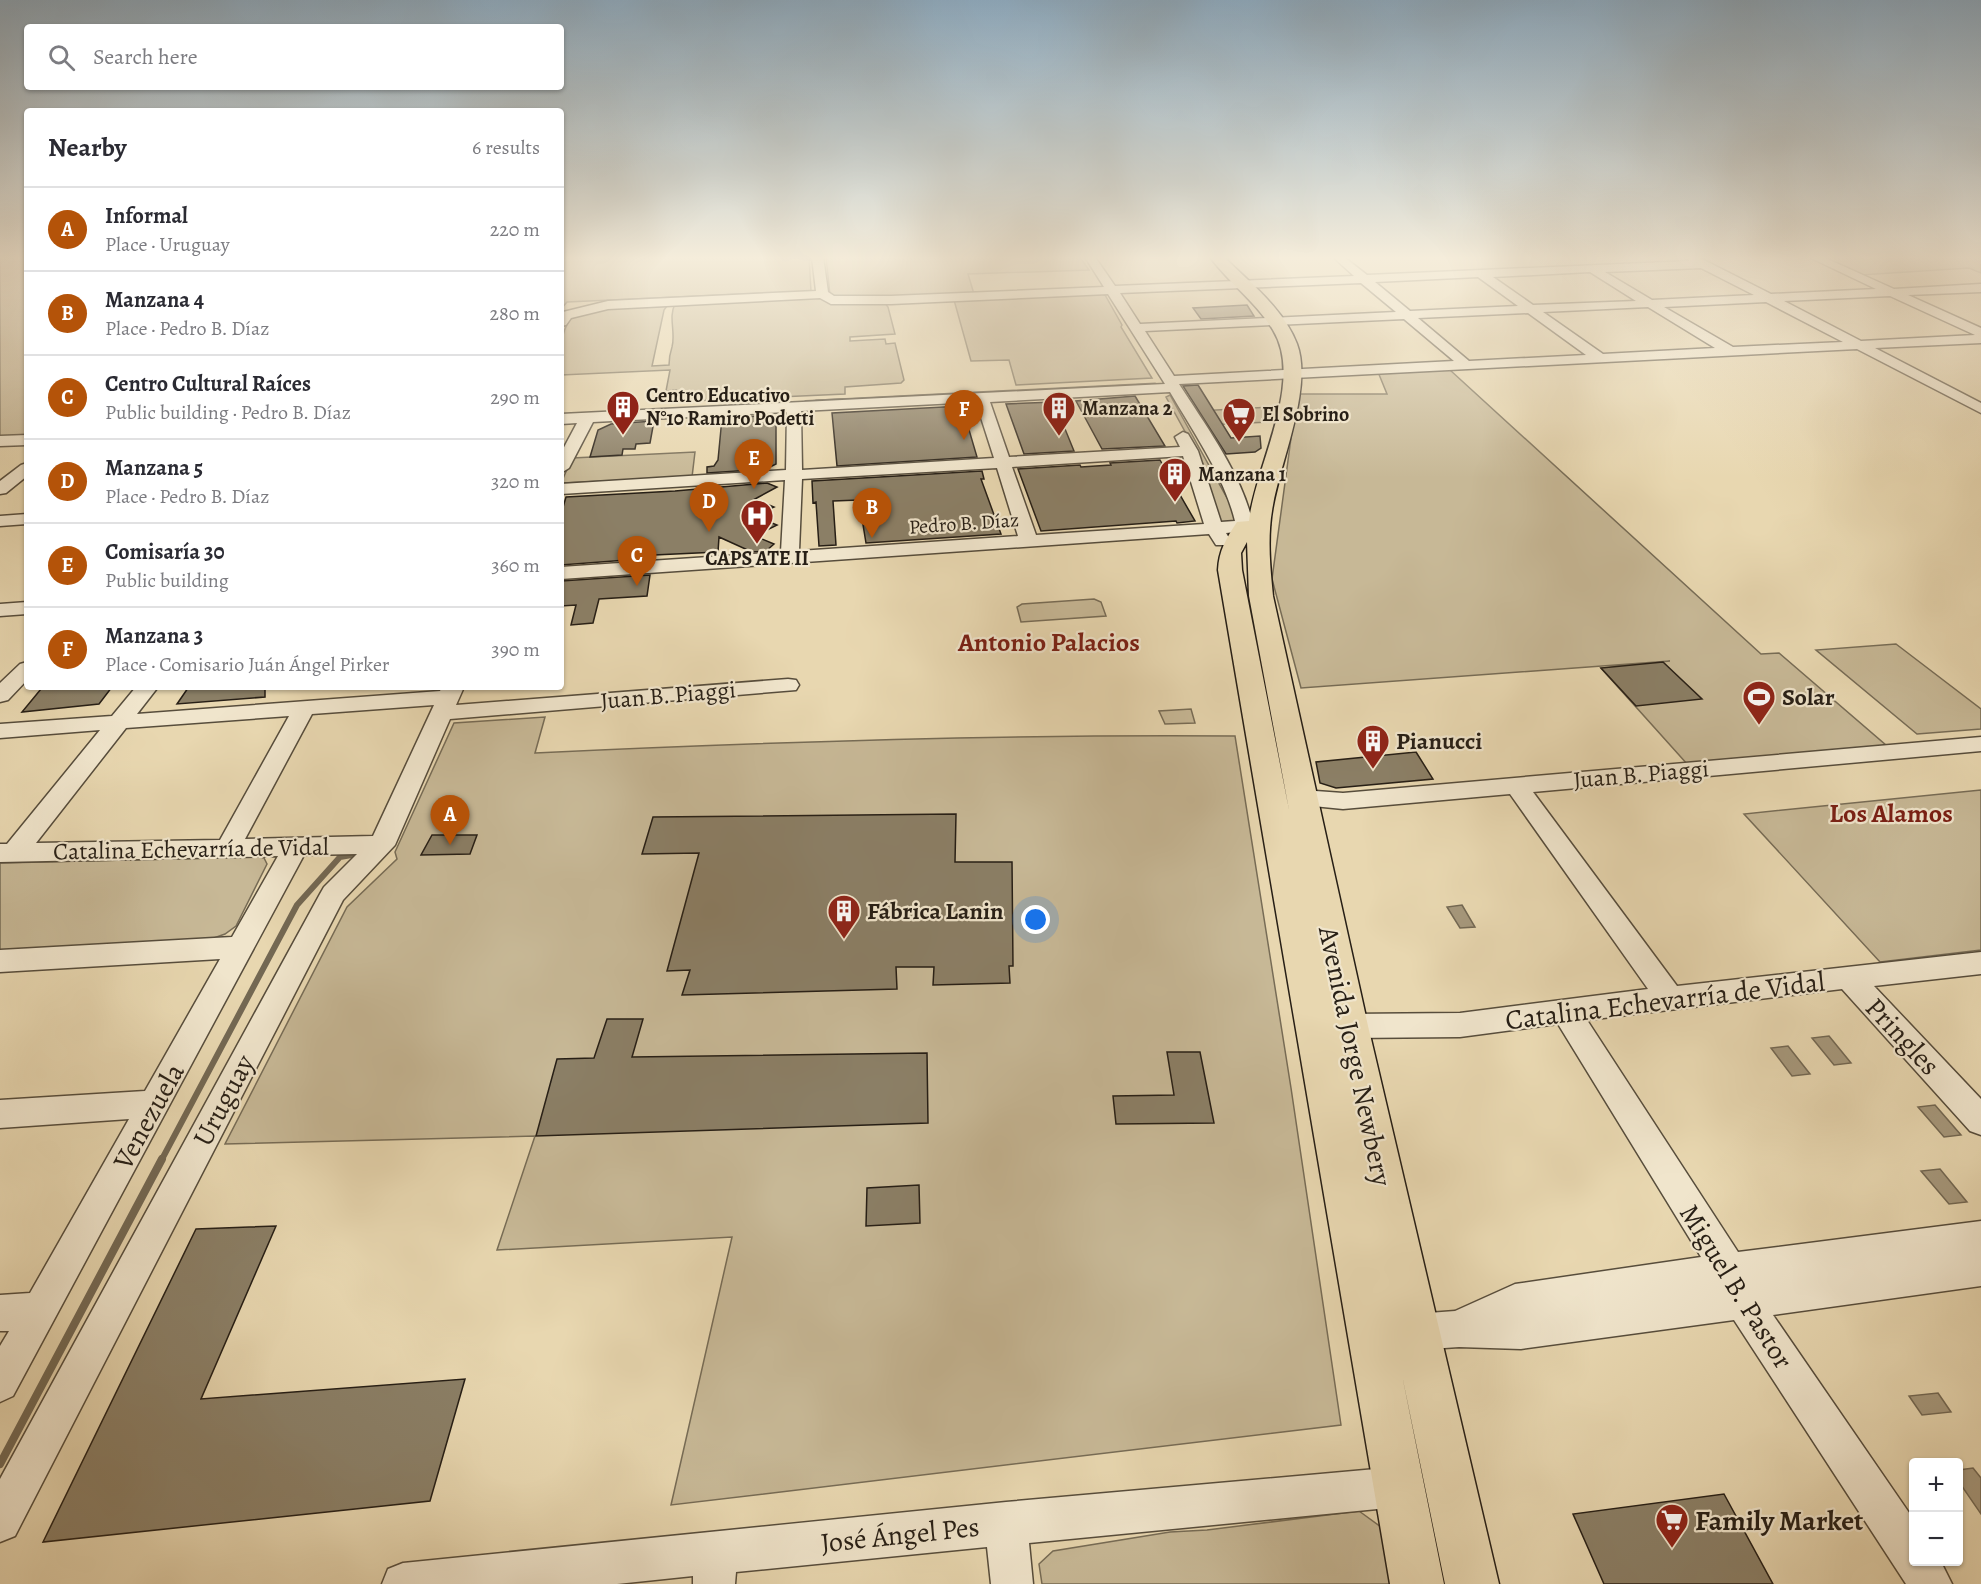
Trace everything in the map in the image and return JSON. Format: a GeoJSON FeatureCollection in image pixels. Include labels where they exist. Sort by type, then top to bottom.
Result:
{"type":"FeatureCollection","features":[{"type":"Feature","properties":{"kind":"main road","name":"Avenida Jorge Newbery"},"geometry":{"type":"LineString","coordinates":[[1281,331],[1292,350],[1293,373],[1280,442],[1262,507],[1253,526],[1261,596],[1349,1026],[1437,1330],[1472,1584]]}},
{"type":"Feature","properties":{"kind":"main road"},"geometry":{"type":"LineString","coordinates":[[1230,553],[1253,526]]}},
{"type":"Feature","properties":{"kind":"main road","name":"Avenida Jorge Newbery"},"geometry":{"type":"LineString","coordinates":[[1230,553],[1231,577],[1417,1584]]}},
{"type":"Feature","properties":{"kind":"street"},"geometry":{"type":"LineString","coordinates":[[1137,331],[1214,455],[1253,526]]}},
{"type":"Feature","properties":{"kind":"street"},"geometry":{"type":"LineString","coordinates":[[1426,331],[1466,365]]}},
{"type":"Feature","properties":{"kind":"street"},"geometry":{"type":"LineString","coordinates":[[1561,331],[1601,359]]}},
{"type":"Feature","properties":{"kind":"street"},"geometry":{"type":"LineString","coordinates":[[1696,331],[1731,352]]}},
{"type":"Feature","properties":{"kind":"street"},"geometry":{"type":"LineString","coordinates":[[1833,331],[1979,407]]}},
{"type":"Feature","properties":{"kind":"street"},"geometry":{"type":"LineString","coordinates":[[1966,331],[1979,338]]}},
{"type":"Feature","properties":{"kind":"street"},"geometry":{"type":"LineString","coordinates":[[564,419],[982,398],[1293,373],[1862,346],[1979,338]]}},
{"type":"Feature","properties":{"kind":"street"},"geometry":{"type":"LineString","coordinates":[[1167,406],[1161,394],[1171,384]]}},
{"type":"Feature","properties":{"kind":"street"},"geometry":{"type":"LineString","coordinates":[[982,398],[1029,542]]}},
{"type":"Feature","properties":{"kind":"street"},"geometry":{"type":"LineString","coordinates":[[1945,408],[1979,407]]}},
{"type":"Feature","properties":{"kind":"street"},"geometry":{"type":"LineString","coordinates":[[790,557],[794,408]]}},
{"type":"Feature","properties":{"kind":"street"},"geometry":{"type":"LineString","coordinates":[[564,462],[587,419]]}},
{"type":"Feature","properties":{"kind":"street"},"geometry":{"type":"LineString","coordinates":[[1176,422],[1190,451],[1214,530],[1230,553]]}},
{"type":"Feature","properties":{"kind":"street"},"geometry":{"type":"LineString","coordinates":[[0,441],[24,440]]}},
{"type":"Feature","properties":{"kind":"street"},"geometry":{"type":"LineString","coordinates":[[0,451],[24,449]]}},
{"type":"Feature","properties":{"kind":"street"},"geometry":{"type":"LineString","coordinates":[[564,489],[1190,451]]}},
{"type":"Feature","properties":{"kind":"street"},"geometry":{"type":"LineString","coordinates":[[0,489],[24,470]]}},
{"type":"Feature","properties":{"kind":"street"},"geometry":{"type":"LineString","coordinates":[[0,521],[24,519]]}},
{"type":"Feature","properties":{"kind":"street","name":"Pedro B. Díaz"},"geometry":{"type":"LineString","coordinates":[[564,573],[1253,526]]}},
{"type":"Feature","properties":{"kind":"street"},"geometry":{"type":"LineString","coordinates":[[0,610],[24,608]]}},
{"type":"Feature","properties":{"kind":"street"},"geometry":{"type":"LineString","coordinates":[[0,695],[24,671]]}},
{"type":"Feature","properties":{"kind":"street","name":"Juan B. Piaggi"},"geometry":{"type":"LineString","coordinates":[[0,731],[448,699],[788,685]]}},
{"type":"Feature","properties":{"kind":"street"},"geometry":{"type":"LineString","coordinates":[[8,853],[145,690]]}},
{"type":"Feature","properties":{"kind":"street","name":"Uruguay"},"geometry":{"type":"LineString","coordinates":[[0,1521],[333,894],[382,845],[448,699]]}},
{"type":"Feature","properties":{"kind":"street"},"geometry":{"type":"LineString","coordinates":[[228,850],[304,708]]}},
{"type":"Feature","properties":{"kind":"street","name":"Juan B. Piaggi"},"geometry":{"type":"LineString","coordinates":[[1302,798],[1343,801],[1981,744]]}},
{"type":"Feature","properties":{"kind":"street"},"geometry":{"type":"LineString","coordinates":[[1516,785],[1670,998]]}},
{"type":"Feature","properties":{"kind":"street","name":"Catalina Echevarría de Vidal"},"geometry":{"type":"LineString","coordinates":[[8,853],[382,845]]}},
{"type":"Feature","properties":{"kind":"street","name":"Venezuela"},"geometry":{"type":"LineString","coordinates":[[0,1383],[296,847]]}},
{"type":"Feature","properties":{"kind":"street"},"geometry":{"type":"LineString","coordinates":[[0,961],[239,947]]}},
{"type":"Feature","properties":{"kind":"street","name":"Catalina Echevarría de Vidal"},"geometry":{"type":"LineString","coordinates":[[1349,1026],[1460,1025],[1670,998],[1981,963]]}},
{"type":"Feature","properties":{"kind":"street","name":"Pringles"},"geometry":{"type":"LineString","coordinates":[[1849,978],[1981,1121]]}},
{"type":"Feature","properties":{"kind":"street","name":"Miguel B. Pastor"},"geometry":{"type":"LineString","coordinates":[[1565,1011],[1736,1285],[1909,1550]]}},
{"type":"Feature","properties":{"kind":"street"},"geometry":{"type":"LineString","coordinates":[[0,1114],[156,1104]]}},
{"type":"Feature","properties":{"kind":"street"},"geometry":{"type":"LineString","coordinates":[[1437,1330],[1521,1331],[1736,1285],[1981,1237]]}},
{"type":"Feature","properties":{"kind":"street"},"geometry":{"type":"LineString","coordinates":[[1736,1285],[1981,1269]]}},
{"type":"Feature","properties":{"kind":"street"},"geometry":{"type":"LineString","coordinates":[[0,1313],[40,1310]]}},
{"type":"Feature","properties":{"kind":"street","name":"José Ángel Pes"},"geometry":{"type":"LineString","coordinates":[[403,1584],[715,1569],[1006,1523],[1398,1487]]}},
{"type":"Feature","properties":{"kind":"street"},"geometry":{"type":"LineString","coordinates":[[1006,1523],[1012,1584]]}},
{"type":"Feature","properties":{"kind":"street"},"geometry":{"type":"LineString","coordinates":[[1919,1566],[1931,1584]]}},
{"type":"Feature","properties":{"kind":"shaded area"},"geometry":{"type":"Polygon","coordinates":[[[0,331],[24,331],[24,435],[0,437],[0,331]]]}},
{"type":"Feature","properties":{"kind":"shaded area"},"geometry":{"type":"Polygon","coordinates":[[[565,331],[660,331],[652,366],[669,365],[673,331],[894,331],[895,334],[850,337],[850,341],[885,339],[886,344],[895,343],[904,380],[901,383],[845,387],[845,394],[691,401],[692,395],[676,394],[676,390],[666,391],[670,370],[564,375],[565,331]]]}},
{"type":"Feature","properties":{"kind":"shaded area"},"geometry":{"type":"Polygon","coordinates":[[[963,331],[1123,331],[1152,378],[1016,385],[1009,360],[971,361],[963,331]]]}},
{"type":"Feature","properties":{"kind":"shaded area"},"geometry":{"type":"Polygon","coordinates":[[[1450,370],[1761,654],[1779,653],[1887,746],[1688,765],[1601,668],[1670,661],[1301,688],[1272,579],[1297,394],[1387,394],[1378,372],[1450,370]]]}},
{"type":"Feature","properties":{"kind":"shaded area"},"geometry":{"type":"Polygon","coordinates":[[[1170,395],[1237,516],[1237,521],[1220,525],[1204,466],[1166,397],[1170,395]]]}},
{"type":"Feature","properties":{"kind":"shaded area"},"geometry":{"type":"Polygon","coordinates":[[[1274,407],[1269,422],[1206,425],[1198,411],[1274,407]]]}},
{"type":"Feature","properties":{"kind":"shaded area"},"geometry":{"type":"Polygon","coordinates":[[[695,452],[692,477],[564,483],[564,476],[572,458],[695,452]]]}},
{"type":"Feature","properties":{"kind":"shaded area"},"geometry":{"type":"Polygon","coordinates":[[[1094,599],[1101,602],[1106,616],[1021,622],[1017,607],[1022,604],[1094,599]]]}},
{"type":"Feature","properties":{"kind":"shaded area"},"geometry":{"type":"Polygon","coordinates":[[[1896,644],[1981,709],[1981,729],[1917,734],[1816,650],[1896,644]]]}},
{"type":"Feature","properties":{"kind":"shaded area"},"geometry":{"type":"Polygon","coordinates":[[[1191,709],[1195,723],[1165,724],[1159,711],[1191,709]]]}},
{"type":"Feature","properties":{"kind":"shaded area"},"geometry":{"type":"Polygon","coordinates":[[[545,717],[535,753],[885,740],[1060,736],[1235,736],[1291,1088],[1341,1425],[671,1505],[732,1237],[497,1250],[535,1136],[225,1144],[347,907],[397,859],[395,852],[454,723],[545,717]]]}},
{"type":"Feature","properties":{"kind":"shaded area"},"geometry":{"type":"Polygon","coordinates":[[[1981,790],[1981,950],[1880,962],[1744,814],[1981,790]]]}},
{"type":"Feature","properties":{"kind":"shaded area"},"geometry":{"type":"Polygon","coordinates":[[[264,858],[267,864],[236,926],[225,934],[211,939],[0,952],[0,863],[264,858]]]}},
{"type":"Feature","properties":{"kind":"shaded area"},"geometry":{"type":"Polygon","coordinates":[[[1462,905],[1475,927],[1460,928],[1447,907],[1462,905]]]}},
{"type":"Feature","properties":{"kind":"shaded area"},"geometry":{"type":"Polygon","coordinates":[[[1829,1036],[1851,1063],[1834,1065],[1812,1038],[1829,1036]]]}},
{"type":"Feature","properties":{"kind":"shaded area"},"geometry":{"type":"Polygon","coordinates":[[[1788,1046],[1810,1074],[1792,1076],[1771,1048],[1788,1046]]]}},
{"type":"Feature","properties":{"kind":"shaded area"},"geometry":{"type":"Polygon","coordinates":[[[1935,1105],[1961,1135],[1944,1137],[1918,1107],[1935,1105]]]}},
{"type":"Feature","properties":{"kind":"shaded area"},"geometry":{"type":"Polygon","coordinates":[[[1940,1169],[1967,1202],[1949,1204],[1921,1171],[1940,1169]]]}},
{"type":"Feature","properties":{"kind":"shaded area"},"geometry":{"type":"Polygon","coordinates":[[[1938,1393],[1951,1412],[1922,1415],[1909,1396],[1938,1393]]]}},
{"type":"Feature","properties":{"kind":"shaded area"},"geometry":{"type":"Polygon","coordinates":[[[1973,1468],[1981,1478],[1981,1514],[1963,1488],[1963,1469],[1973,1468]]]}},
{"type":"Feature","properties":{"kind":"shaded area"},"geometry":{"type":"Polygon","coordinates":[[[1359,1511],[1392,1535],[1401,1584],[1042,1584],[1039,1564],[1053,1551],[1170,1532],[1207,1530],[1359,1511]]]}},
{"type":"Feature","properties":{"kind":"building"},"geometry":{"type":"Polygon","coordinates":[[[1198,385],[1231,438],[1260,436],[1261,448],[1255,452],[1226,454],[1183,386],[1198,385]]]}},
{"type":"Feature","properties":{"kind":"building"},"geometry":{"type":"Polygon","coordinates":[[[1135,396],[1165,446],[1102,449],[1076,401],[1135,396]]]}},
{"type":"Feature","properties":{"kind":"building"},"geometry":{"type":"Polygon","coordinates":[[[1054,402],[1074,451],[1024,454],[1006,404],[1054,402]]]}},
{"type":"Feature","properties":{"kind":"building"},"geometry":{"type":"Polygon","coordinates":[[[962,406],[977,457],[837,466],[832,413],[962,406]]]}},
{"type":"Feature","properties":{"kind":"building"},"geometry":{"type":"Polygon","coordinates":[[[760,416],[776,420],[776,464],[766,469],[707,473],[707,467],[714,466],[718,460],[722,418],[760,416]]]}},
{"type":"Feature","properties":{"kind":"building"},"geometry":{"type":"Polygon","coordinates":[[[654,421],[650,443],[636,444],[635,449],[623,449],[622,455],[590,457],[598,430],[611,424],[654,421]]]}},
{"type":"Feature","properties":{"kind":"building"},"geometry":{"type":"Polygon","coordinates":[[[1160,460],[1195,521],[1041,531],[1018,469],[1080,465],[1081,467],[1160,460]]]}},
{"type":"Feature","properties":{"kind":"building"},"geometry":{"type":"Polygon","coordinates":[[[982,471],[984,479],[981,479],[1001,534],[866,543],[859,500],[833,501],[836,545],[819,546],[812,481],[982,471]]]}},
{"type":"Feature","properties":{"kind":"building"},"geometry":{"type":"Polygon","coordinates":[[[767,483],[777,487],[755,499],[774,507],[755,516],[777,525],[755,536],[774,544],[766,551],[752,552],[719,537],[718,552],[654,555],[653,558],[564,565],[566,497],[767,483]]]}},
{"type":"Feature","properties":{"kind":"building"},"geometry":{"type":"Polygon","coordinates":[[[650,575],[647,596],[599,599],[593,623],[571,625],[576,605],[564,606],[564,581],[650,575]]]}},
{"type":"Feature","properties":{"kind":"building"},"geometry":{"type":"Polygon","coordinates":[[[1663,662],[1702,699],[1636,706],[1601,668],[1663,662]]]}},
{"type":"Feature","properties":{"kind":"building"},"geometry":{"type":"Polygon","coordinates":[[[40,690],[110,690],[99,704],[22,712],[40,690]]]}},
{"type":"Feature","properties":{"kind":"building"},"geometry":{"type":"Polygon","coordinates":[[[187,690],[265,690],[265,697],[177,704],[187,690]]]}},
{"type":"Feature","properties":{"kind":"building","name":"Pianucci"},"geometry":{"type":"Polygon","coordinates":[[[1416,752],[1433,779],[1336,788],[1320,783],[1316,762],[1416,752]]]}},
{"type":"Feature","properties":{"kind":"building","name":"Fábrica Lanin"},"geometry":{"type":"Polygon","coordinates":[[[956,814],[955,862],[1012,862],[1013,966],[1009,966],[1010,983],[933,985],[934,967],[896,967],[897,989],[682,995],[690,970],[667,971],[699,853],[642,854],[653,817],[956,814]]]}},
{"type":"Feature","properties":{"kind":"building"},"geometry":{"type":"Polygon","coordinates":[[[432,835],[477,835],[470,854],[421,855],[432,835]]]}},
{"type":"Feature","properties":{"kind":"building"},"geometry":{"type":"Polygon","coordinates":[[[607,1019],[643,1019],[632,1057],[927,1053],[928,1123],[536,1136],[557,1059],[594,1058],[607,1019]]]}},
{"type":"Feature","properties":{"kind":"building"},"geometry":{"type":"Polygon","coordinates":[[[1167,1052],[1200,1052],[1214,1123],[1116,1124],[1113,1096],[1174,1095],[1167,1052]]]}},
{"type":"Feature","properties":{"kind":"building"},"geometry":{"type":"Polygon","coordinates":[[[919,1185],[920,1223],[866,1226],[867,1188],[919,1185]]]}},
{"type":"Feature","properties":{"kind":"building"},"geometry":{"type":"Polygon","coordinates":[[[276,1226],[201,1399],[465,1379],[430,1501],[43,1542],[196,1229],[276,1226]]]}},
{"type":"Feature","properties":{"kind":"building","name":"Family Market"},"geometry":{"type":"Polygon","coordinates":[[[1724,1494],[1773,1584],[1604,1584],[1573,1514],[1724,1494]]]}},
{"type":"Feature","properties":{"kind":"waterway"},"geometry":{"type":"LineString","coordinates":[[816,401],[1155,384]]}},
{"type":"Feature","properties":{"kind":"waterway"},"geometry":{"type":"LineString","coordinates":[[806,402],[845,400]]}},
{"type":"Feature","properties":{"kind":"waterway"},"geometry":{"type":"LineString","coordinates":[[161,1161],[297,905],[340,857],[363,853]]}},
{"type":"Feature","properties":{"kind":"waterway"},"geometry":{"type":"LineString","coordinates":[[0,1464],[162,1159]]}},
{"type":"Feature","properties":{"kind":"place","name":"Centro Educativo N°10 Ramiro Podetti"},"geometry":{"type":"Point","coordinates":[623,436]}},
{"type":"Feature","properties":{"kind":"place","name":"Manzana 2"},"geometry":{"type":"Point","coordinates":[1059,437]}},
{"type":"Feature","properties":{"kind":"place","name":"Manzana 3"},"geometry":{"type":"Point","coordinates":[964,440]}},
{"type":"Feature","properties":{"kind":"place","name":"El Sobrino"},"geometry":{"type":"Point","coordinates":[1239,443]}},
{"type":"Feature","properties":{"kind":"place","name":"Comisaría 30"},"geometry":{"type":"Point","coordinates":[754,489]}},
{"type":"Feature","properties":{"kind":"place","name":"Manzana 1"},"geometry":{"type":"Point","coordinates":[1175,503]}},
{"type":"Feature","properties":{"kind":"place","name":"Manzana 5"},"geometry":{"type":"Point","coordinates":[709,532]}},
{"type":"Feature","properties":{"kind":"place","name":"Manzana 4"},"geometry":{"type":"Point","coordinates":[872,538]}},
{"type":"Feature","properties":{"kind":"place","name":"CAPS ATE II"},"geometry":{"type":"Point","coordinates":[757,545]}},
{"type":"Feature","properties":{"kind":"place","name":"Centro Cultural Raíces"},"geometry":{"type":"Point","coordinates":[637,586]}},
{"type":"Feature","properties":{"kind":"place","name":"Solar"},"geometry":{"type":"Point","coordinates":[1759,726]}},
{"type":"Feature","properties":{"kind":"place","name":"Pianucci"},"geometry":{"type":"Point","coordinates":[1373,770]}},
{"type":"Feature","properties":{"kind":"place","name":"Informal"},"geometry":{"type":"Point","coordinates":[450,845]}},
{"type":"Feature","properties":{"kind":"place","name":"Fábrica Lanin"},"geometry":{"type":"Point","coordinates":[844,940]}},
{"type":"Feature","properties":{"kind":"place","name":"Family Market"},"geometry":{"type":"Point","coordinates":[1672,1549]}},
{"type":"Feature","properties":{"kind":"district","name":"Antonio Palacios"},"geometry":{"type":"Point","coordinates":[1049,642]}},
{"type":"Feature","properties":{"kind":"district","name":"Los Alamos"},"geometry":{"type":"Point","coordinates":[1891,813]}}]}
